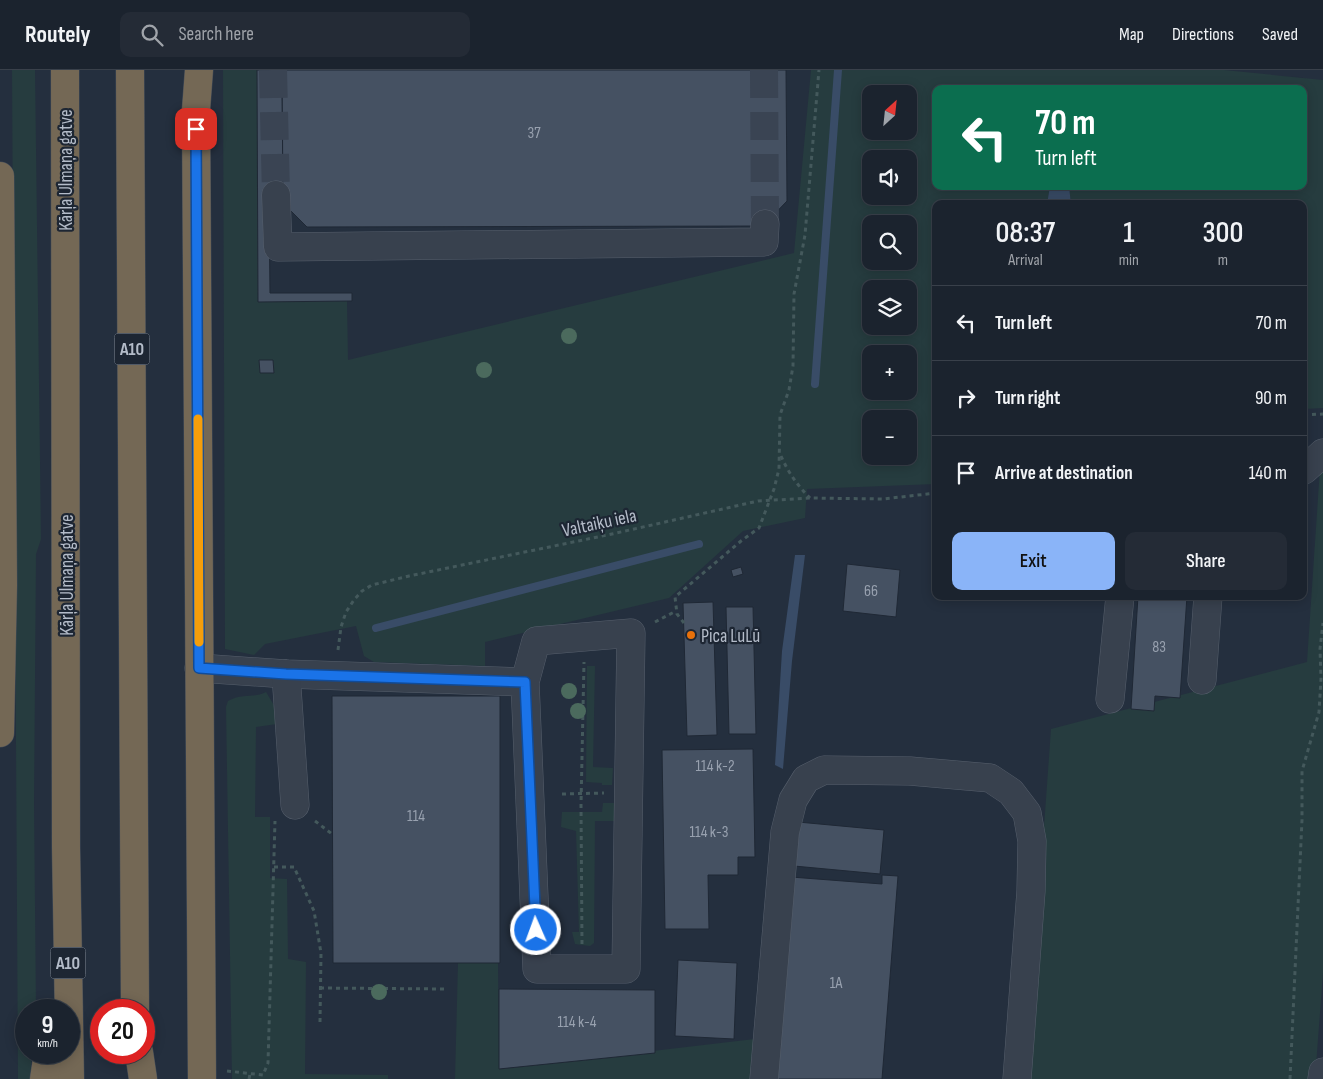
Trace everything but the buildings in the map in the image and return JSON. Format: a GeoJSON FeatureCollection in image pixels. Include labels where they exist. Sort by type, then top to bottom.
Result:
{"type":"FeatureCollection","features":[{"type":"Feature","properties":{"kind":"highway","name":"Kārļa Ulmaņa gatve"},"geometry":{"type":"LineString","coordinates":[[65,70],[66,847],[70,1079]]}},
{"type":"Feature","properties":{"kind":"highway"},"geometry":{"type":"LineString","coordinates":[[199,70],[196,110],[199,668],[211,1075]]}},
{"type":"Feature","properties":{"kind":"highway","name":"A10"},"geometry":{"type":"LineString","coordinates":[[133,76],[135,999]]}},
{"type":"Feature","properties":{"kind":"highway"},"geometry":{"type":"LineString","coordinates":[[0,176],[3,575],[0,733]]}},
{"type":"Feature","properties":{"kind":"highway"},"geometry":{"type":"LineString","coordinates":[[53,999],[66,847]]}},
{"type":"Feature","properties":{"kind":"highway"},"geometry":{"type":"LineString","coordinates":[[44,1079],[46,1064]]}},
{"type":"Feature","properties":{"kind":"highway"},"geometry":{"type":"LineString","coordinates":[[137,1079],[138,1064]]}},
{"type":"Feature","properties":{"kind":"highway"},"geometry":{"type":"LineString","coordinates":[[140,1064],[143,1079]]}},
{"type":"Feature","properties":{"kind":"street"},"geometry":{"type":"LineString","coordinates":[[276,195],[278,247],[764,242],[764,224]]}},
{"type":"Feature","properties":{"kind":"street"},"geometry":{"type":"LineString","coordinates":[[1307,467],[1323,453]]}},
{"type":"Feature","properties":{"kind":"street"},"geometry":{"type":"LineString","coordinates":[[1110,699],[1120,600]]}},
{"type":"Feature","properties":{"kind":"street"},"geometry":{"type":"LineString","coordinates":[[1202,680],[1208,600]]}},
{"type":"Feature","properties":{"kind":"street"},"geometry":{"type":"LineString","coordinates":[[631,633],[626,969],[537,969],[525,682],[536,641],[584,637],[631,633]]}},
{"type":"Feature","properties":{"kind":"street"},"geometry":{"type":"LineString","coordinates":[[199,668],[286,674],[525,682]]}},
{"type":"Feature","properties":{"kind":"street"},"geometry":{"type":"LineString","coordinates":[[286,674],[295,804]]}},
{"type":"Feature","properties":{"kind":"street"},"geometry":{"type":"LineString","coordinates":[[764,1079],[785,832],[793,800],[806,780],[824,770],[845,770],[910,771],[990,778],[1011,792],[1027,813],[1032,841],[1031,891],[1017,1079]]}},
{"type":"Feature","properties":{"kind":"street"},"geometry":{"type":"LineString","coordinates":[[1322,1079],[1323,1072]]}},
{"type":"Feature","properties":{"kind":"path"},"geometry":{"type":"LineString","coordinates":[[684,623],[677,614],[676,597],[741,541],[759,528],[779,469],[780,415],[789,390],[793,366],[794,294],[805,235],[818,70]]}},
{"type":"Feature","properties":{"kind":"path"},"geometry":{"type":"LineString","coordinates":[[1307,415],[1323,414]]}},
{"type":"Feature","properties":{"kind":"path"},"geometry":{"type":"LineString","coordinates":[[780,453],[787,469],[810,498]]}},
{"type":"Feature","properties":{"kind":"path","name":"Valtaiķu iela"},"geometry":{"type":"LineString","coordinates":[[338,676],[338,645],[346,612],[358,596],[372,586],[409,576],[612,534],[721,508],[770,500],[810,498],[882,499],[932,493]]}},
{"type":"Feature","properties":{"kind":"path"},"geometry":{"type":"LineString","coordinates":[[1290,1079],[1302,820],[1302,771],[1319,712],[1320,649],[1323,623]]}},
{"type":"Feature","properties":{"kind":"path"},"geometry":{"type":"LineString","coordinates":[[583,969],[582,794],[584,637]]}},
{"type":"Feature","properties":{"kind":"path"},"geometry":{"type":"LineString","coordinates":[[562,794],[628,793]]}},
{"type":"Feature","properties":{"kind":"path"},"geometry":{"type":"LineString","coordinates":[[211,1075],[250,1074],[263,1077],[268,1064],[275,818],[295,804]]}},
{"type":"Feature","properties":{"kind":"path"},"geometry":{"type":"LineString","coordinates":[[274,867],[294,867],[314,911],[321,953],[320,1022]]}},
{"type":"Feature","properties":{"kind":"path"},"geometry":{"type":"LineString","coordinates":[[320,988],[444,989]]}},
{"type":"Feature","properties":{"kind":"path"},"geometry":{"type":"LineString","coordinates":[[249,1079],[250,1074]]}},
{"type":"Feature","properties":{"kind":"green space"},"geometry":{"type":"Polygon","coordinates":[[[12,70],[35,70],[41,539],[36,554],[34,803],[36,999],[18,999],[12,70]]]}},
{"type":"Feature","properties":{"kind":"green space"},"geometry":{"type":"Polygon","coordinates":[[[223,70],[257,70],[258,301],[347,301],[348,360],[794,253],[811,70],[1224,70],[1323,80],[1323,408],[1307,409],[1307,200],[1071,200],[1069,190],[1307,190],[1307,85],[932,85],[932,190],[1049,190],[1048,200],[932,200],[932,484],[807,489],[805,518],[743,531],[669,598],[485,642],[485,666],[374,662],[364,656],[356,626],[265,644],[254,655],[225,649],[223,70]]]}},
{"type":"Feature","properties":{"kind":"green space"},"geometry":{"type":"Polygon","coordinates":[[[1323,465],[1323,973],[1315,1079],[1026,1079],[1051,729],[1307,662],[1320,468],[1323,465]]]}},
{"type":"Feature","properties":{"kind":"green space"},"geometry":{"type":"Polygon","coordinates":[[[587,666],[595,666],[593,767],[613,768],[612,785],[586,782],[587,666]]]}},
{"type":"Feature","properties":{"kind":"green space"},"geometry":{"type":"Polygon","coordinates":[[[266,692],[278,712],[277,724],[256,727],[255,817],[270,817],[270,878],[287,879],[288,959],[306,962],[305,1074],[388,1075],[388,1079],[232,1079],[226,707],[228,701],[234,698],[266,692]]]}},
{"type":"Feature","properties":{"kind":"green space"},"geometry":{"type":"Polygon","coordinates":[[[603,803],[614,803],[614,821],[595,821],[594,943],[590,946],[575,944],[572,932],[579,932],[576,831],[561,827],[562,812],[602,812],[603,803]]]}},
{"type":"Feature","properties":{"kind":"green space"},"geometry":{"type":"Polygon","coordinates":[[[458,963],[498,963],[499,1069],[763,1038],[758,1079],[455,1079],[458,963]]]}},
{"type":"Feature","properties":{"kind":"green space"},"geometry":{"type":"Polygon","coordinates":[[[18,1064],[31,1064],[30,1079],[18,1079],[18,1064]]]}},
{"type":"Feature","properties":{"kind":"water"},"geometry":{"type":"Polygon","coordinates":[[[1049,190],[1069,190],[1071,200],[1048,200],[1049,190]]]}},
{"type":"Feature","properties":{"kind":"water"},"geometry":{"type":"Polygon","coordinates":[[[795,555],[805,555],[792,661],[783,769],[775,765],[782,651],[795,555]]]}},
{"type":"Feature","properties":{"kind":"waterway"},"geometry":{"type":"LineString","coordinates":[[815,384],[838,70]]}},
{"type":"Feature","properties":{"kind":"waterway"},"geometry":{"type":"LineString","coordinates":[[376,628],[699,544]]}},
{"type":"Feature","properties":{"kind":"tunnel"},"geometry":{"type":"LineString","coordinates":[[273,70],[276,195]]}},
{"type":"Feature","properties":{"kind":"tunnel"},"geometry":{"type":"LineString","coordinates":[[764,70],[765,224]]}},
{"type":"Feature","properties":{"kind":"slow traffic"},"geometry":{"type":"LineString","coordinates":[[198,419],[199,642]]}},
{"type":"Feature","properties":{"kind":"place","name":"Pica LuLū"},"geometry":{"type":"Point","coordinates":[691,635]}},
{"type":"Feature","properties":{"kind":"route"},"geometry":{"type":"LineString","coordinates":[[196,129],[199,668],[286,674],[525,682],[536,930]]}}]}
